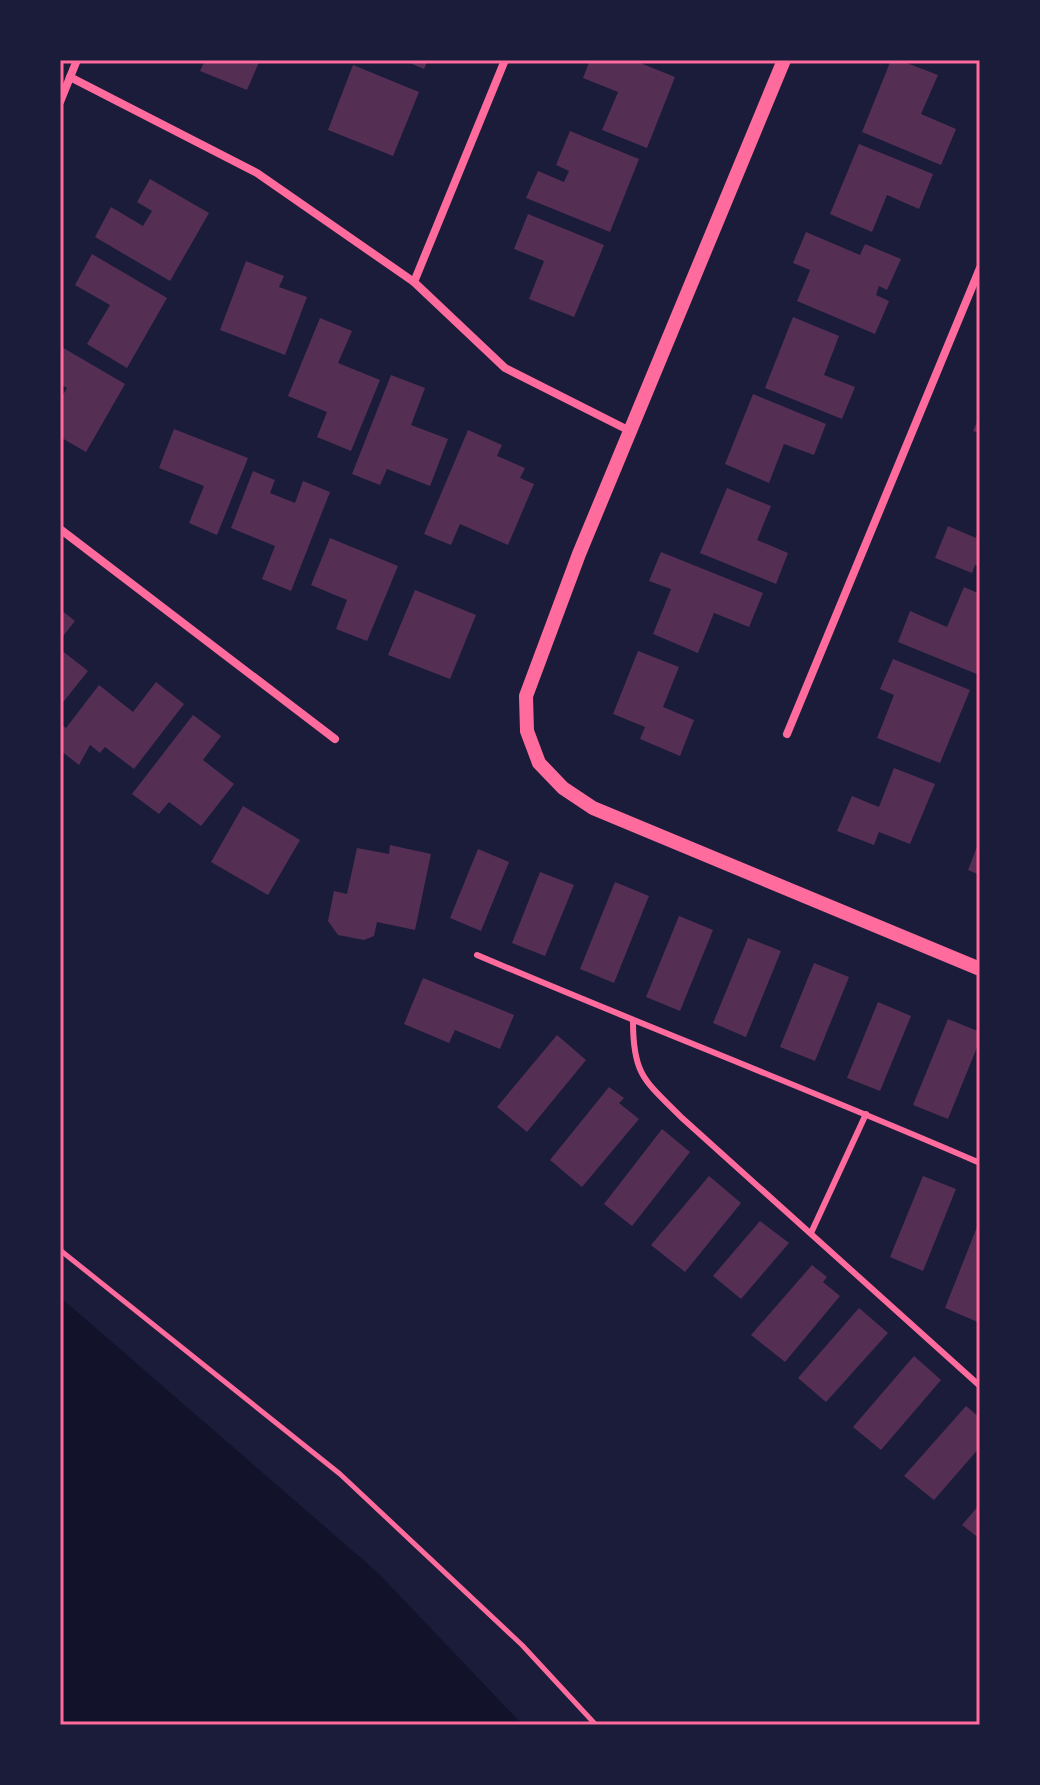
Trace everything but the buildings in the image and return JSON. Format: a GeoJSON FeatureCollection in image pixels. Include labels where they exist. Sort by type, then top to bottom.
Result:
{"type":"FeatureCollection","features":[{"type":"Feature","properties":{"kind":"street"},"geometry":{"type":"LineString","coordinates":[[60,102],[77,60]]}},
{"type":"Feature","properties":{"kind":"street"},"geometry":{"type":"LineString","coordinates":[[414,282],[505,60]]}},
{"type":"Feature","properties":{"kind":"street"},"geometry":{"type":"LineString","coordinates":[[784,60],[579,554],[526,696],[527,731],[539,763],[563,788],[593,808],[980,969]]}},
{"type":"Feature","properties":{"kind":"street"},"geometry":{"type":"LineString","coordinates":[[70,77],[257,173],[414,282],[505,368],[630,431]]}},
{"type":"Feature","properties":{"kind":"street"},"geometry":{"type":"LineString","coordinates":[[787,734],[980,268]]}},
{"type":"Feature","properties":{"kind":"street"},"geometry":{"type":"LineString","coordinates":[[60,529],[335,739]]}},
{"type":"Feature","properties":{"kind":"lane"},"geometry":{"type":"LineString","coordinates":[[477,955],[980,1163]]}},
{"type":"Feature","properties":{"kind":"lane"},"geometry":{"type":"LineString","coordinates":[[633,1022],[633,1050],[638,1067],[653,1089],[980,1386]]}},
{"type":"Feature","properties":{"kind":"lane"},"geometry":{"type":"LineString","coordinates":[[811,1233],[866,1114]]}},
{"type":"Feature","properties":{"kind":"path"},"geometry":{"type":"LineString","coordinates":[[60,1250],[340,1474],[522,1645],[596,1725]]}},
{"type":"Feature","properties":{"kind":"shaded area"},"geometry":{"type":"Polygon","coordinates":[[[60,1297],[377,1572],[523,1725],[60,1725],[60,1297]]]}}]}
